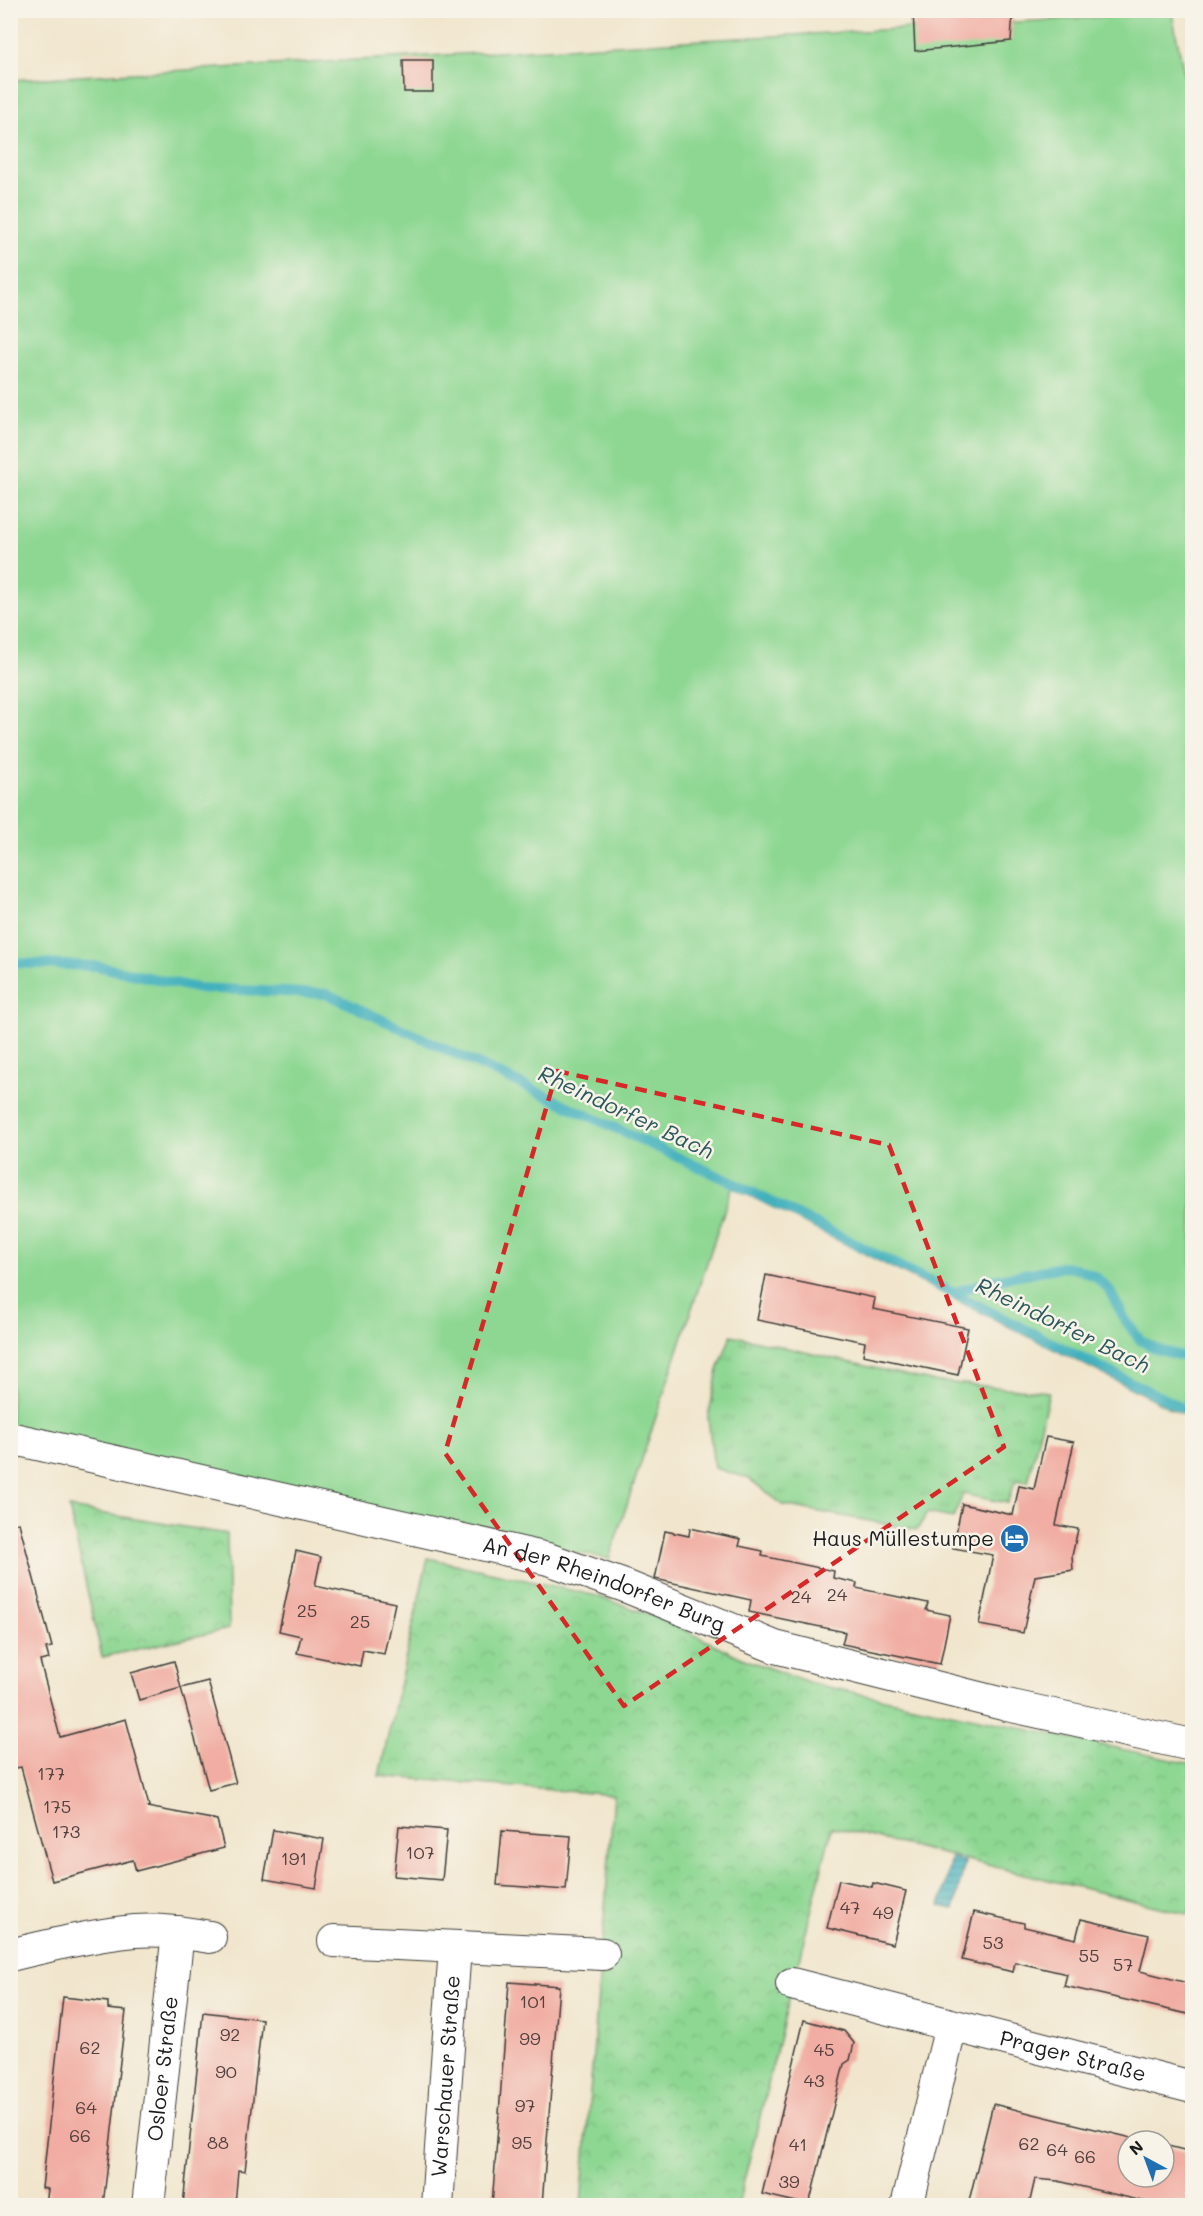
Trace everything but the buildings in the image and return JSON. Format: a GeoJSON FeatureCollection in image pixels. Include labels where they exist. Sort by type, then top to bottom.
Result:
{"type":"FeatureCollection","features":[{"type":"Feature","properties":{"kind":"street","name":"An der Rheindorfer Burg"},"geometry":{"type":"LineString","coordinates":[[10,1438],[548,1558],[625,1586],[775,1647],[1007,1705],[1192,1745]]}},
{"type":"Feature","properties":{"kind":"street"},"geometry":{"type":"LineString","coordinates":[[10,1955],[62,1943],[137,1931],[178,1932],[210,1937]]}},
{"type":"Feature","properties":{"kind":"street","name":"Osloer Straße"},"geometry":{"type":"LineString","coordinates":[[148,2205],[178,1932]]}},
{"type":"Feature","properties":{"kind":"street","name":"Warschauer Straße"},"geometry":{"type":"LineString","coordinates":[[334,1941],[603,1954]]}},
{"type":"Feature","properties":{"kind":"street","name":"Warschauer Straße"},"geometry":{"type":"LineString","coordinates":[[437,2205],[455,1947]]}},
{"type":"Feature","properties":{"kind":"street","name":"Prager Straße"},"geometry":{"type":"LineString","coordinates":[[792,1984],[1192,2087]]}},
{"type":"Feature","properties":{"kind":"street"},"geometry":{"type":"LineString","coordinates":[[907,2205],[951,2026]]}},
{"type":"Feature","properties":{"kind":"highlighted area"},"geometry":{"type":"Polygon","coordinates":[[[557,1071],[889,1145],[1004,1447],[624,1706],[445,1453],[557,1071]]]}},
{"type":"Feature","properties":{"kind":"green space"},"geometry":{"type":"Polygon","coordinates":[[[1172,13],[1192,114],[1192,1416],[1180,1413],[732,1187],[609,1559],[11,1436],[11,80],[1172,13]]]}},
{"type":"Feature","properties":{"kind":"green space"},"geometry":{"type":"Polygon","coordinates":[[[731,1335],[931,1381],[1049,1392],[1028,1482],[1016,1480],[1007,1503],[963,1494],[953,1518],[927,1513],[917,1530],[783,1505],[748,1478],[714,1468],[708,1417],[718,1370],[731,1335]]]}},
{"type":"Feature","properties":{"kind":"green space"},"geometry":{"type":"Polygon","coordinates":[[[69,1508],[227,1534],[229,1629],[102,1657],[69,1508]]]}},
{"type":"Feature","properties":{"kind":"green space"},"geometry":{"type":"Polygon","coordinates":[[[428,1558],[597,1596],[662,1619],[744,1659],[814,1684],[1192,1764],[1192,1915],[832,1827],[738,2205],[581,2205],[614,1795],[379,1776],[428,1558]]]}},
{"type":"Feature","properties":{"kind":"water"},"geometry":{"type":"Polygon","coordinates":[[[951,1858],[965,1862],[954,1909],[940,1906],[951,1858]]]}},
{"type":"Feature","properties":{"kind":"waterway","name":"Rheindorfer Bach"},"geometry":{"type":"LineString","coordinates":[[10,963],[97,966],[196,988],[327,994],[742,1187],[1192,1411]]}},
{"type":"Feature","properties":{"kind":"waterway"},"geometry":{"type":"LineString","coordinates":[[952,1293],[993,1280],[1061,1267],[1076,1268],[1096,1277],[1109,1290],[1126,1321],[1140,1340],[1159,1350],[1192,1359]]}},
{"type":"Feature","properties":{"kind":"place","name":"Haus Müllestumpe"},"geometry":{"type":"Point","coordinates":[1015,1539]}}]}
